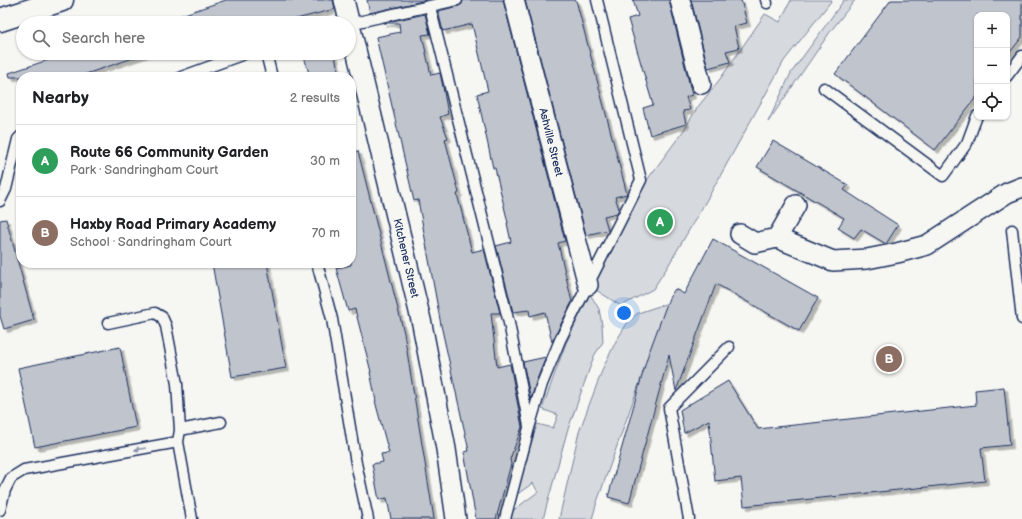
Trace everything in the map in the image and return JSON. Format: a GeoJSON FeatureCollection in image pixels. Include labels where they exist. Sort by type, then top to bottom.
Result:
{"type":"FeatureCollection","features":[{"type":"Feature","properties":{"kind":"street"},"geometry":{"type":"LineString","coordinates":[[0,20],[62,0]]}},
{"type":"Feature","properties":{"kind":"street","name":"Kitchener Street"},"geometry":{"type":"LineString","coordinates":[[344,0],[348,16]]}},
{"type":"Feature","properties":{"kind":"street","name":"Ashville Street"},"geometry":{"type":"LineString","coordinates":[[514,0],[588,285]]}},
{"type":"Feature","properties":{"kind":"street"},"geometry":{"type":"LineString","coordinates":[[680,0],[701,84]]}},
{"type":"Feature","properties":{"kind":"street","name":"Kitchener Street"},"geometry":{"type":"LineString","coordinates":[[356,49],[422,324],[446,449],[456,519]]}},
{"type":"Feature","properties":{"kind":"street"},"geometry":{"type":"LineString","coordinates":[[740,234],[755,243],[778,238],[833,261],[867,259],[927,245],[1007,193],[1022,187]]}},
{"type":"Feature","properties":{"kind":"street"},"geometry":{"type":"LineString","coordinates":[[778,238],[796,205]]}},
{"type":"Feature","properties":{"kind":"lane"},"geometry":{"type":"LineString","coordinates":[[356,23],[457,0]]}},
{"type":"Feature","properties":{"kind":"lane"},"geometry":{"type":"LineString","coordinates":[[505,519],[542,384],[560,340],[641,180],[597,0]]}},
{"type":"Feature","properties":{"kind":"lane"},"geometry":{"type":"LineString","coordinates":[[430,6],[509,323],[529,428]]}},
{"type":"Feature","properties":{"kind":"lane"},"geometry":{"type":"LineString","coordinates":[[1010,72],[1022,56]]}},
{"type":"Feature","properties":{"kind":"lane"},"geometry":{"type":"LineString","coordinates":[[194,72],[227,60]]}},
{"type":"Feature","properties":{"kind":"lane"},"geometry":{"type":"LineString","coordinates":[[268,60],[271,72]]}},
{"type":"Feature","properties":{"kind":"lane"},"geometry":{"type":"LineString","coordinates":[[824,88],[943,176],[967,143],[976,120]]}},
{"type":"Feature","properties":{"kind":"lane"},"geometry":{"type":"LineString","coordinates":[[0,201],[6,189],[16,147]]}},
{"type":"Feature","properties":{"kind":"lane"},"geometry":{"type":"LineString","coordinates":[[1012,230],[1022,318]]}},
{"type":"Feature","properties":{"kind":"lane"},"geometry":{"type":"LineString","coordinates":[[319,268],[332,319],[356,463],[368,519]]}},
{"type":"Feature","properties":{"kind":"lane"},"geometry":{"type":"LineString","coordinates":[[108,323],[155,313],[162,317],[166,326],[176,384],[180,430],[178,442],[192,519]]}},
{"type":"Feature","properties":{"kind":"lane"},"geometry":{"type":"LineString","coordinates":[[689,519],[669,408],[729,347]]}},
{"type":"Feature","properties":{"kind":"lane"},"geometry":{"type":"LineString","coordinates":[[180,430],[221,422]]}},
{"type":"Feature","properties":{"kind":"lane"},"geometry":{"type":"LineString","coordinates":[[0,510],[5,490],[11,478],[24,470],[178,442]]}},
{"type":"Feature","properties":{"kind":"shaded area"},"geometry":{"type":"Polygon","coordinates":[[[791,0],[832,0],[784,61],[709,196],[653,289],[621,306],[593,288],[647,180],[765,14],[780,22],[791,0]]]}},
{"type":"Feature","properties":{"kind":"shaded area"},"geometry":{"type":"Polygon","coordinates":[[[844,0],[855,0],[830,32],[768,122],[791,73],[844,0]]]}},
{"type":"Feature","properties":{"kind":"shaded area"},"geometry":{"type":"Polygon","coordinates":[[[590,294],[599,309],[603,342],[594,356],[567,432],[543,519],[509,519],[511,512],[538,492],[533,483],[516,495],[537,424],[553,428],[558,415],[542,409],[566,343],[590,294]]]}},
{"type":"Feature","properties":{"kind":"shaded area"},"geometry":{"type":"Polygon","coordinates":[[[668,303],[592,519],[559,519],[579,432],[603,368],[616,341],[628,322],[638,313],[668,303]]]}},
{"type":"Feature","properties":{"kind":"building"},"geometry":{"type":"Polygon","coordinates":[[[226,0],[333,0],[335,9],[308,16],[179,16],[226,0]]]}},
{"type":"Feature","properties":{"kind":"building"},"geometry":{"type":"Polygon","coordinates":[[[367,0],[427,0],[370,13],[367,0]]]}},
{"type":"Feature","properties":{"kind":"building"},"geometry":{"type":"Polygon","coordinates":[[[463,0],[503,0],[565,241],[558,243],[572,302],[552,342],[545,312],[530,316],[529,310],[513,312],[496,246],[511,242],[508,223],[495,168],[493,168],[477,94],[488,91],[472,24],[443,31],[438,11],[459,6],[462,4],[463,0]]]}},
{"type":"Feature","properties":{"kind":"building"},"geometry":{"type":"Polygon","coordinates":[[[525,0],[576,0],[627,194],[615,197],[619,209],[617,213],[604,216],[608,230],[586,235],[525,0]]]}},
{"type":"Feature","properties":{"kind":"building"},"geometry":{"type":"Polygon","coordinates":[[[633,0],[669,0],[692,95],[686,97],[690,110],[683,111],[686,124],[650,135],[643,108],[653,105],[628,19],[638,16],[633,0]]]}},
{"type":"Feature","properties":{"kind":"building"},"geometry":{"type":"Polygon","coordinates":[[[691,0],[741,0],[747,23],[734,26],[739,48],[726,51],[730,62],[708,68],[691,0]]]}},
{"type":"Feature","properties":{"kind":"building"},"geometry":{"type":"Polygon","coordinates":[[[891,0],[1022,0],[1022,37],[1010,52],[1010,12],[974,12],[974,100],[935,150],[835,74],[891,0]]]}},
{"type":"Feature","properties":{"kind":"building"},"geometry":{"type":"Polygon","coordinates":[[[425,14],[430,34],[422,35],[431,75],[440,73],[448,114],[440,117],[448,138],[445,139],[459,193],[457,194],[472,252],[484,249],[500,313],[491,313],[497,367],[510,364],[522,427],[510,459],[511,464],[496,519],[476,519],[464,452],[469,451],[441,325],[418,200],[414,201],[376,37],[400,32],[399,23],[383,23],[425,14]]]}},
{"type":"Feature","properties":{"kind":"building"},"geometry":{"type":"Polygon","coordinates":[[[48,60],[127,60],[92,72],[16,72],[16,77],[10,77],[9,73],[48,60]]]}},
{"type":"Feature","properties":{"kind":"building"},"geometry":{"type":"Polygon","coordinates":[[[305,60],[336,60],[339,72],[309,72],[305,60]]]}},
{"type":"Feature","properties":{"kind":"building"},"geometry":{"type":"Polygon","coordinates":[[[773,141],[848,185],[844,190],[898,225],[886,244],[861,229],[854,238],[838,228],[844,218],[757,167],[773,141]]]}},
{"type":"Feature","properties":{"kind":"building"},"geometry":{"type":"Polygon","coordinates":[[[356,151],[358,151],[404,333],[434,519],[391,519],[387,498],[379,500],[372,464],[383,462],[381,454],[389,453],[375,401],[371,372],[355,309],[348,311],[336,268],[356,268],[356,151]]]}},
{"type":"Feature","properties":{"kind":"building"},"geometry":{"type":"Polygon","coordinates":[[[6,219],[16,255],[16,268],[20,268],[34,320],[4,329],[0,316],[0,220],[6,219]]]}},
{"type":"Feature","properties":{"kind":"building"},"geometry":{"type":"Polygon","coordinates":[[[713,239],[818,298],[799,331],[716,284],[676,391],[669,355],[629,503],[608,497],[647,358],[669,298],[675,289],[684,294],[713,239]]]}},
{"type":"Feature","properties":{"kind":"building"},"geometry":{"type":"Polygon","coordinates":[[[213,268],[268,268],[286,368],[232,377],[213,268]]]}},
{"type":"Feature","properties":{"kind":"building"},"geometry":{"type":"Polygon","coordinates":[[[120,347],[136,427],[35,447],[18,368],[120,347]]]}},
{"type":"Feature","properties":{"kind":"building"},"geometry":{"type":"Polygon","coordinates":[[[546,357],[536,382],[531,400],[523,362],[546,357]]]}},
{"type":"Feature","properties":{"kind":"building"},"geometry":{"type":"Polygon","coordinates":[[[728,381],[758,429],[976,405],[975,390],[1004,387],[1010,445],[981,448],[985,481],[744,506],[741,478],[715,481],[709,420],[684,433],[680,410],[728,381]]]}},
{"type":"Feature","properties":{"kind":"place","name":"Route 66 Community Garden"},"geometry":{"type":"Point","coordinates":[660,222]}},
{"type":"Feature","properties":{"kind":"place","name":"Haxby Road Primary Academy"},"geometry":{"type":"Point","coordinates":[889,359]}}]}
